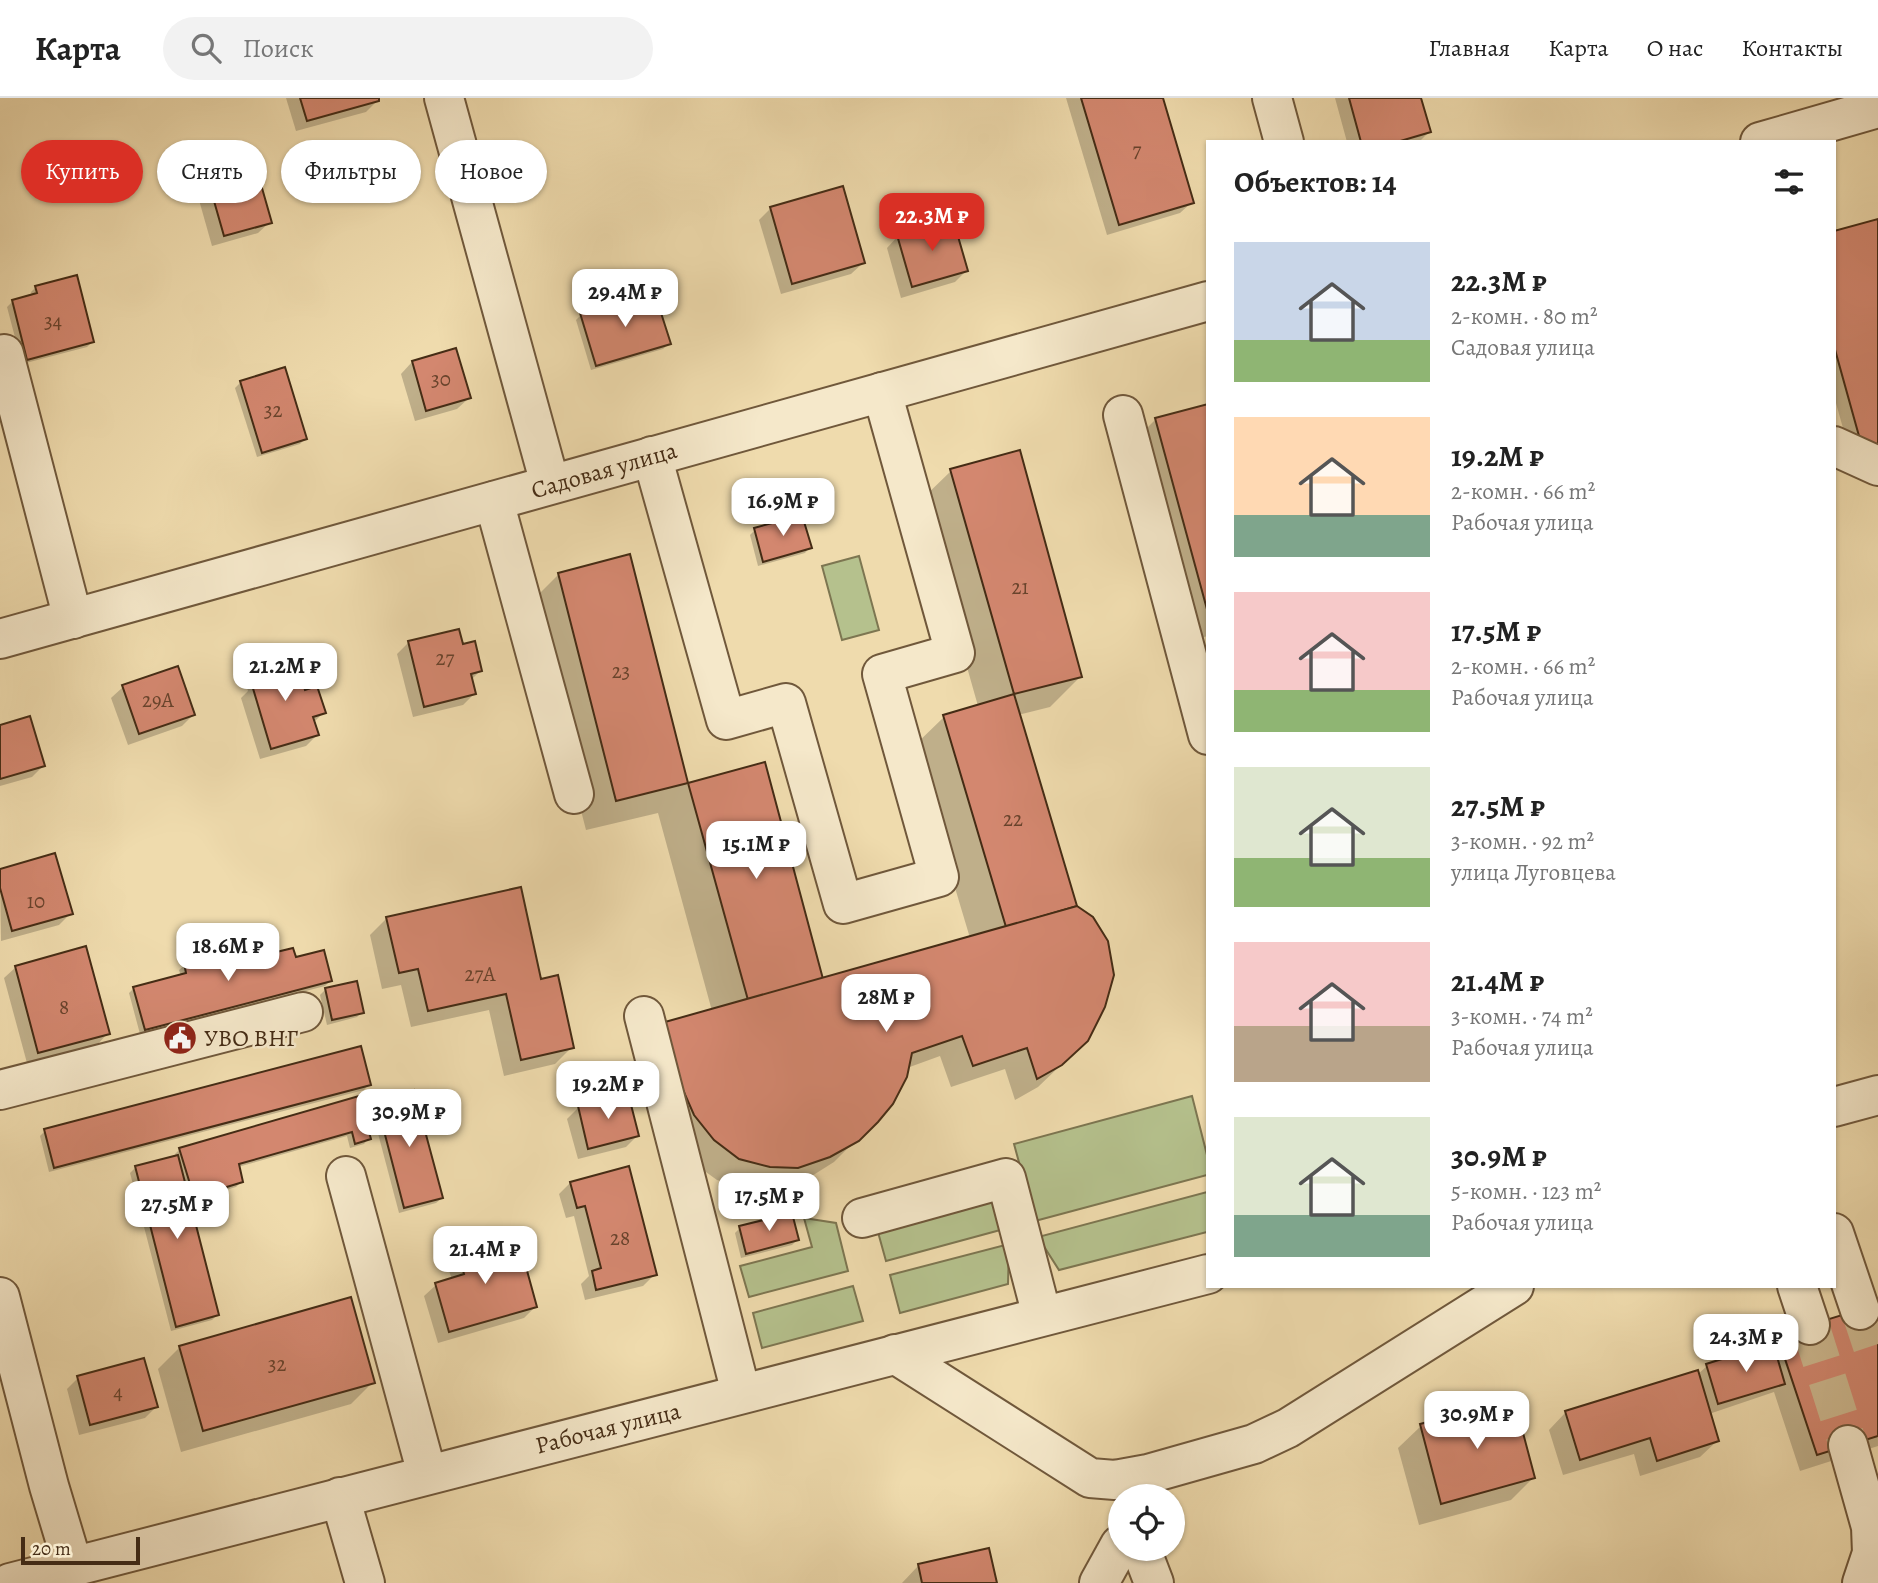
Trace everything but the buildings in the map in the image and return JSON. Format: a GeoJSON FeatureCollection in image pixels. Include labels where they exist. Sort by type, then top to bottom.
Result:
{"type":"FeatureCollection","features":[{"type":"Feature","properties":{"kind":"street"},"geometry":{"type":"LineString","coordinates":[[444,98],[550,485]]}},
{"type":"Feature","properties":{"kind":"street"},"geometry":{"type":"LineString","coordinates":[[1272,98],[1283,140]]}},
{"type":"Feature","properties":{"kind":"street"},"geometry":{"type":"LineString","coordinates":[[1767,140],[1878,108]]}},
{"type":"Feature","properties":{"kind":"street","name":"Садовая улица"},"geometry":{"type":"LineString","coordinates":[[0,639],[1206,302]]}},
{"type":"Feature","properties":{"kind":"street"},"geometry":{"type":"LineString","coordinates":[[4,354],[73,619]]}},
{"type":"Feature","properties":{"kind":"street"},"geometry":{"type":"LineString","coordinates":[[652,456],[726,720],[786,703],[843,904],[939,877],[882,674],[955,653],[882,391]]}},
{"type":"Feature","properties":{"kind":"street"},"geometry":{"type":"LineString","coordinates":[[1123,415],[1199,665],[1206,719]]}},
{"type":"Feature","properties":{"kind":"street"},"geometry":{"type":"LineString","coordinates":[[1836,447],[1878,466]]}},
{"type":"Feature","properties":{"kind":"street"},"geometry":{"type":"LineString","coordinates":[[494,500],[574,794]]}},
{"type":"Feature","properties":{"kind":"street"},"geometry":{"type":"LineString","coordinates":[[0,1090],[303,1012]]}},
{"type":"Feature","properties":{"kind":"street"},"geometry":{"type":"LineString","coordinates":[[644,1016],[741,1393]]}},
{"type":"Feature","properties":{"kind":"street"},"geometry":{"type":"LineString","coordinates":[[1836,1106],[1878,1094]]}},
{"type":"Feature","properties":{"kind":"street"},"geometry":{"type":"LineString","coordinates":[[346,1175],[427,1474]]}},
{"type":"Feature","properties":{"kind":"street"},"geometry":{"type":"LineString","coordinates":[[862,1218],[1006,1178],[1042,1316]]}},
{"type":"Feature","properties":{"kind":"street"},"geometry":{"type":"LineString","coordinates":[[1836,1239],[1860,1310]]}},
{"type":"Feature","properties":{"kind":"street","name":"Рабочая улица"},"geometry":{"type":"LineString","coordinates":[[10,1583],[73,1566],[124,1568],[340,1497],[1206,1275]]}},
{"type":"Feature","properties":{"kind":"street"},"geometry":{"type":"LineString","coordinates":[[1126,1484],[1147,1474],[1254,1444],[1288,1427],[1511,1288]]}},
{"type":"Feature","properties":{"kind":"street"},"geometry":{"type":"LineString","coordinates":[[1798,1288],[1810,1325]]}},
{"type":"Feature","properties":{"kind":"street"},"geometry":{"type":"LineString","coordinates":[[0,1297],[5,1336],[73,1566]]}},
{"type":"Feature","properties":{"kind":"street"},"geometry":{"type":"LineString","coordinates":[[895,1354],[1090,1478],[1108,1484]]}},
{"type":"Feature","properties":{"kind":"street"},"geometry":{"type":"LineString","coordinates":[[1848,1445],[1871,1527],[1872,1553],[1862,1583]]}},
{"type":"Feature","properties":{"kind":"street"},"geometry":{"type":"LineString","coordinates":[[340,1497],[365,1583]]}},
{"type":"Feature","properties":{"kind":"street"},"geometry":{"type":"LineString","coordinates":[[1098,1583],[1111,1561]]}},
{"type":"Feature","properties":{"kind":"street"},"geometry":{"type":"LineString","coordinates":[[1146,1561],[1154,1583]]}},
{"type":"Feature","properties":{"kind":"green space"},"geometry":{"type":"Polygon","coordinates":[[[859,556],[879,630],[842,640],[822,566],[859,556]]]}},
{"type":"Feature","properties":{"kind":"green space"},"geometry":{"type":"Polygon","coordinates":[[[1192,1096],[1206,1151],[1206,1175],[1035,1221],[1014,1144],[1192,1096]]]}},
{"type":"Feature","properties":{"kind":"green space"},"geometry":{"type":"Polygon","coordinates":[[[1206,1192],[1206,1232],[1059,1270],[1038,1237],[1206,1192]]]}},
{"type":"Feature","properties":{"kind":"green space"},"geometry":{"type":"Polygon","coordinates":[[[994,1193],[1004,1229],[886,1261],[876,1225],[994,1193]]]}},
{"type":"Feature","properties":{"kind":"green space"},"geometry":{"type":"Polygon","coordinates":[[[804,1218],[836,1223],[848,1271],[749,1297],[740,1266],[812,1247],[804,1218]]]}},
{"type":"Feature","properties":{"kind":"green space"},"geometry":{"type":"Polygon","coordinates":[[[1009,1244],[1008,1284],[900,1313],[890,1275],[1009,1244]]]}},
{"type":"Feature","properties":{"kind":"green space"},"geometry":{"type":"Polygon","coordinates":[[[853,1286],[863,1321],[762,1348],[753,1313],[853,1286]]]}},
{"type":"Feature","properties":{"kind":"tunnel"},"geometry":{"type":"LineString","coordinates":[[1860,1310],[1878,1364]]}},
{"type":"Feature","properties":{"kind":"tunnel"},"geometry":{"type":"LineString","coordinates":[[1810,1325],[1848,1445]]}},
{"type":"Feature","properties":{"kind":"place","name":"УВО ВНГ"},"geometry":{"type":"Point","coordinates":[180,1038]}}]}
